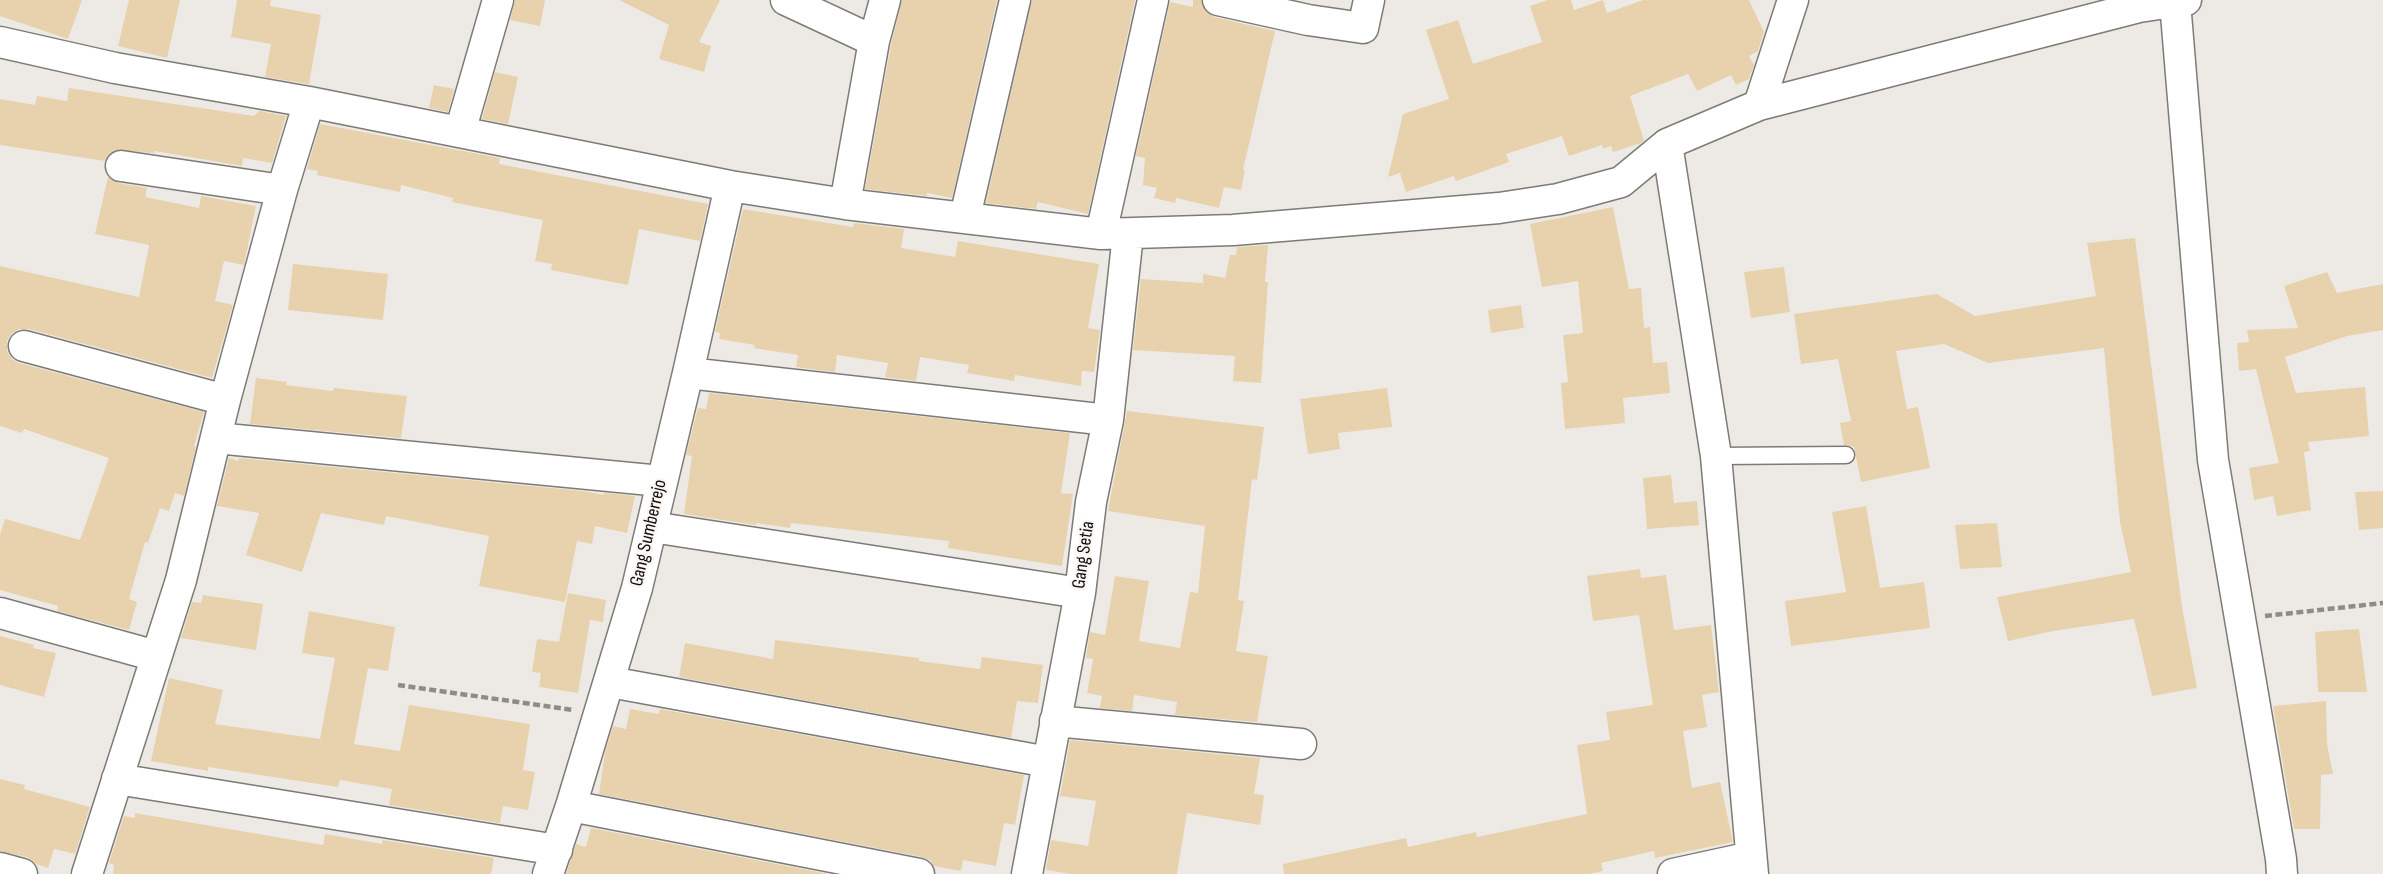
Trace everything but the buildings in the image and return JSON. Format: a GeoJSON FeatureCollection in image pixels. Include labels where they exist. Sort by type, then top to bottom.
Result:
{"type":"FeatureCollection","features":[{"type":"Feature","properties":{"kind":"street"},"geometry":{"type":"LineString","coordinates":[[460,132],[498,0]]}},
{"type":"Feature","properties":{"kind":"street"},"geometry":{"type":"LineString","coordinates":[[786,0],[874,41]]}},
{"type":"Feature","properties":{"kind":"street"},"geometry":{"type":"LineString","coordinates":[[845,204],[874,41],[885,0]]}},
{"type":"Feature","properties":{"kind":"street"},"geometry":{"type":"LineString","coordinates":[[965,217],[1015,0]]}},
{"type":"Feature","properties":{"kind":"street","name":"Gang Setia"},"geometry":{"type":"LineString","coordinates":[[1027,874],[1080,593],[1091,502],[1108,420],[1115,234],[1153,0]]}},
{"type":"Feature","properties":{"kind":"street"},"geometry":{"type":"LineString","coordinates":[[1226,1],[1363,28],[1369,0]]}},
{"type":"Feature","properties":{"kind":"street"},"geometry":{"type":"LineString","coordinates":[[1759,105],[1793,0]]}},
{"type":"Feature","properties":{"kind":"street"},"geometry":{"type":"LineString","coordinates":[[0,42],[115,68],[309,102],[730,186],[845,204],[1115,234],[1259,228],[1499,208],[1558,199],[1621,182],[1667,144],[1759,105],[2139,3],[2180,1],[2213,460],[2281,859],[2281,874]]}},
{"type":"Feature","properties":{"kind":"street"},"geometry":{"type":"LineString","coordinates":[[86,874],[181,580],[225,400],[282,190],[309,102]]}},
{"type":"Feature","properties":{"kind":"street"},"geometry":{"type":"LineString","coordinates":[[1667,144],[1716,456],[1752,865],[1673,874]]}},
{"type":"Feature","properties":{"kind":"street"},"geometry":{"type":"LineString","coordinates":[[121,166],[282,190]]}},
{"type":"Feature","properties":{"kind":"street","name":"Gang Sumberrejo"},"geometry":{"type":"LineString","coordinates":[[552,862],[610,682],[652,527],[730,186]]}},
{"type":"Feature","properties":{"kind":"street"},"geometry":{"type":"LineString","coordinates":[[24,346],[225,400]]}},
{"type":"Feature","properties":{"kind":"street"},"geometry":{"type":"LineString","coordinates":[[688,373],[1108,420]]}},
{"type":"Feature","properties":{"kind":"street"},"geometry":{"type":"LineString","coordinates":[[216,438],[661,481]]}},
{"type":"Feature","properties":{"kind":"street"},"geometry":{"type":"LineString","coordinates":[[652,527],[1080,593]]}},
{"type":"Feature","properties":{"kind":"street"},"geometry":{"type":"LineString","coordinates":[[0,613],[156,656]]}},
{"type":"Feature","properties":{"kind":"street"},"geometry":{"type":"LineString","coordinates":[[610,682],[1048,762]]}},
{"type":"Feature","properties":{"kind":"street"},"geometry":{"type":"LineString","coordinates":[[1055,721],[1301,744]]}},
{"type":"Feature","properties":{"kind":"street"},"geometry":{"type":"LineString","coordinates":[[117,779],[552,862]]}},
{"type":"Feature","properties":{"kind":"street"},"geometry":{"type":"LineString","coordinates":[[571,806],[919,874]]}},
{"type":"Feature","properties":{"kind":"street"},"geometry":{"type":"LineString","coordinates":[[0,868],[22,874]]}},
{"type":"Feature","properties":{"kind":"lane"},"geometry":{"type":"LineString","coordinates":[[1716,456],[1846,454]]}},
{"type":"Feature","properties":{"kind":"path"},"geometry":{"type":"LineString","coordinates":[[2240,619],[2383,603]]}},
{"type":"Feature","properties":{"kind":"path"},"geometry":{"type":"LineString","coordinates":[[398,685],[599,713]]}}]}
